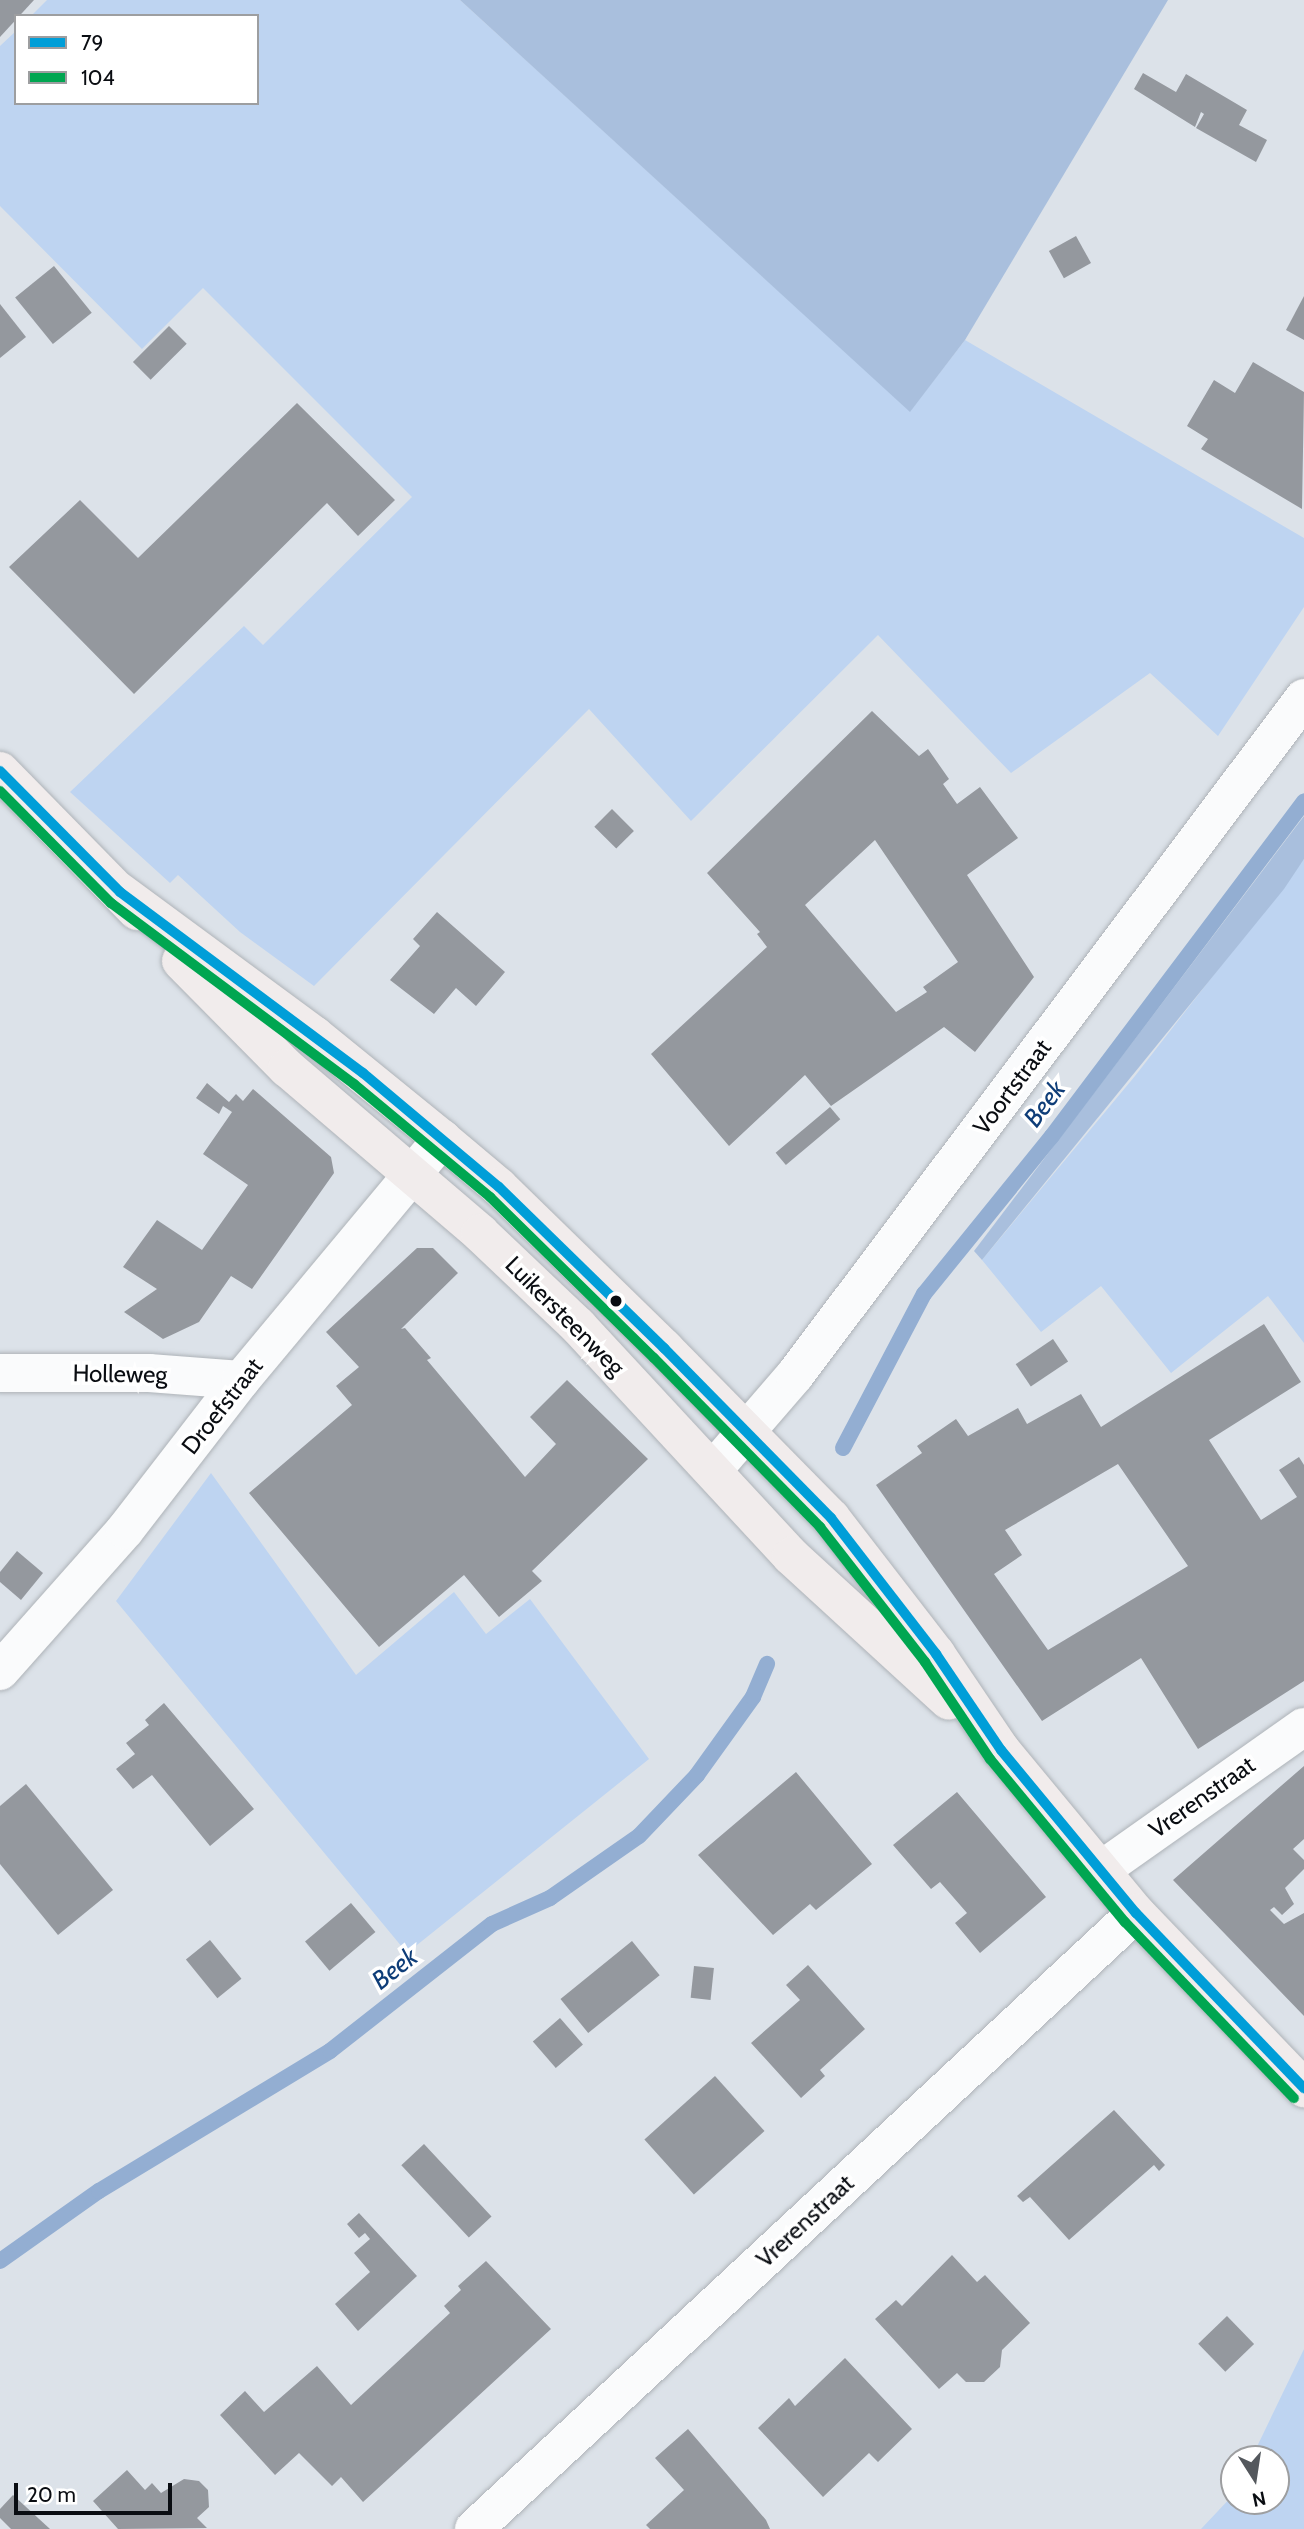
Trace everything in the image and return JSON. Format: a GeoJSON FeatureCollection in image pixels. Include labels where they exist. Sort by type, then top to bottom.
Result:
{"type":"FeatureCollection","features":[{"type":"Feature","properties":{"kind":"main road","name":"Luikersteenweg"},"geometry":{"type":"LineString","coordinates":[[0,771],[120,892],[199,981],[278,1059],[413,1175],[578,1326],[791,1556],[1001,1750]]}},
{"type":"Feature","properties":{"kind":"main road","name":"Luikersteenweg"},"geometry":{"type":"LineString","coordinates":[[120,892],[314,1035],[442,1139],[551,1236],[748,1434],[831,1518],[936,1654],[1001,1750],[1136,1913],[1304,2088]]}},
{"type":"Feature","properties":{"kind":"street","name":"Voortstraat"},"geometry":{"type":"LineString","coordinates":[[713,1470],[748,1434],[1304,698]]}},
{"type":"Feature","properties":{"kind":"street","name":"Droefstraat"},"geometry":{"type":"LineString","coordinates":[[0,1671],[125,1530],[241,1380],[442,1139]]}},
{"type":"Feature","properties":{"kind":"street","name":"Holleweg"},"geometry":{"type":"LineString","coordinates":[[0,1373],[149,1373],[241,1380]]}},
{"type":"Feature","properties":{"kind":"street","name":"Vrerenstraat"},"geometry":{"type":"LineString","coordinates":[[1101,1870],[1304,1727]]}},
{"type":"Feature","properties":{"kind":"street","name":"Vrerenstraat"},"geometry":{"type":"LineString","coordinates":[[474,2529],[1136,1913]]}},
{"type":"Feature","properties":{"kind":"shaded area"},"geometry":{"type":"Polygon","coordinates":[[[47,0],[460,0],[910,411],[965,340],[1304,538],[1304,607],[1218,736],[1150,673],[1011,773],[878,635],[691,821],[589,709],[314,986],[240,932],[178,875],[170,883],[70,792],[244,626],[263,645],[412,497],[203,288],[142,349],[0,206],[0,46],[14,33],[14,105],[259,105],[259,14],[33,14],[47,0]]]}},
{"type":"Feature","properties":{"kind":"shaded area"},"geometry":{"type":"Polygon","coordinates":[[[460,0],[1168,0],[965,340],[910,412],[460,0]]]}},
{"type":"Feature","properties":{"kind":"shaded area"},"geometry":{"type":"Polygon","coordinates":[[[1304,816],[1304,859],[1284,889],[982,1260],[974,1251],[1304,816]]]}},
{"type":"Feature","properties":{"kind":"shaded area"},"geometry":{"type":"Polygon","coordinates":[[[1304,859],[1304,1343],[1268,1296],[1171,1373],[1101,1286],[1041,1332],[982,1260],[1135,1076],[1304,859]]]}},
{"type":"Feature","properties":{"kind":"shaded area"},"geometry":{"type":"Polygon","coordinates":[[[211,1473],[356,1675],[454,1592],[486,1634],[530,1599],[649,1759],[407,1953],[116,1601],[211,1473]]]}},
{"type":"Feature","properties":{"kind":"shaded area"},"geometry":{"type":"Polygon","coordinates":[[[1304,2349],[1304,2529],[1201,2529],[1220,2509],[1220,2515],[1290,2515],[1290,2445],[1258,2445],[1304,2349]]]}},
{"type":"Feature","properties":{"kind":"building"},"geometry":{"type":"Polygon","coordinates":[[[0,0],[34,0],[21,14],[14,14],[14,22],[0,37],[0,0]]]}},
{"type":"Feature","properties":{"kind":"building"},"geometry":{"type":"Polygon","coordinates":[[[1143,73],[1176,92],[1186,74],[1247,110],[1239,125],[1267,140],[1256,162],[1196,128],[1204,114],[1201,112],[1195,127],[1134,89],[1143,73]]]}},
{"type":"Feature","properties":{"kind":"building"},"geometry":{"type":"Polygon","coordinates":[[[1076,236],[1091,263],[1064,278],[1049,251],[1076,236]]]}},
{"type":"Feature","properties":{"kind":"building"},"geometry":{"type":"Polygon","coordinates":[[[54,266],[92,313],[53,344],[15,297],[54,266]]]}},
{"type":"Feature","properties":{"kind":"building"},"geometry":{"type":"Polygon","coordinates":[[[1304,296],[1304,340],[1286,330],[1304,296]]]}},
{"type":"Feature","properties":{"kind":"building"},"geometry":{"type":"Polygon","coordinates":[[[0,304],[26,337],[0,358],[0,304]]]}},
{"type":"Feature","properties":{"kind":"building"},"geometry":{"type":"Polygon","coordinates":[[[169,326],[187,344],[151,380],[133,362],[169,326]]]}},
{"type":"Feature","properties":{"kind":"building"},"geometry":{"type":"Polygon","coordinates":[[[1253,362],[1304,392],[1302,509],[1201,449],[1208,439],[1187,426],[1214,380],[1235,393],[1253,362]]]}},
{"type":"Feature","properties":{"kind":"building"},"geometry":{"type":"Polygon","coordinates":[[[297,403],[395,500],[358,536],[327,503],[134,694],[9,567],[80,500],[138,558],[297,403]]]}},
{"type":"Feature","properties":{"kind":"building"},"geometry":{"type":"Polygon","coordinates":[[[872,711],[919,756],[928,749],[949,779],[943,784],[957,804],[980,787],[1018,838],[967,875],[1034,977],[975,1052],[944,1027],[831,1106],[805,1075],[729,1146],[651,1054],[767,947],[757,934],[760,932],[707,873],[872,711]],[[875,840],[805,905],[896,1012],[927,992],[923,987],[958,962],[875,840]]]}},
{"type":"Feature","properties":{"kind":"building"},"geometry":{"type":"Polygon","coordinates":[[[612,809],[634,831],[616,849],[594,827],[612,809]]]}},
{"type":"Feature","properties":{"kind":"building"},"geometry":{"type":"Polygon","coordinates":[[[437,912],[505,972],[476,1006],[456,988],[434,1014],[390,980],[420,946],[413,939],[437,912]]]}},
{"type":"Feature","properties":{"kind":"building"},"geometry":{"type":"Polygon","coordinates":[[[207,1083],[229,1102],[236,1094],[243,1101],[253,1089],[331,1157],[334,1173],[252,1289],[231,1276],[199,1322],[163,1339],[124,1312],[157,1289],[123,1267],[157,1220],[202,1250],[248,1185],[203,1154],[232,1112],[223,1106],[219,1114],[196,1098],[207,1083]]]}},
{"type":"Feature","properties":{"kind":"building"},"geometry":{"type":"Polygon","coordinates":[[[830,1107],[840,1119],[786,1165],[776,1153],[830,1107]]]}},
{"type":"Feature","properties":{"kind":"building"},"geometry":{"type":"Polygon","coordinates":[[[417,1248],[433,1248],[458,1273],[401,1329],[405,1328],[431,1358],[427,1360],[525,1477],[556,1444],[530,1417],[567,1380],[648,1459],[532,1571],[542,1581],[499,1617],[464,1575],[379,1647],[249,1493],[352,1405],[336,1386],[359,1367],[326,1332],[417,1248]]]}},
{"type":"Feature","properties":{"kind":"building"},"geometry":{"type":"Polygon","coordinates":[[[1264,1324],[1301,1382],[1209,1440],[1261,1520],[1297,1497],[1279,1470],[1299,1457],[1304,1465],[1304,1681],[1198,1749],[1141,1658],[1042,1721],[876,1485],[922,1453],[917,1446],[956,1419],[968,1436],[1018,1408],[1027,1424],[1081,1394],[1101,1427],[1264,1324]],[[1118,1464],[1005,1530],[1022,1555],[994,1574],[1048,1650],[1188,1566],[1118,1464]]]}},
{"type":"Feature","properties":{"kind":"building"},"geometry":{"type":"Polygon","coordinates":[[[1053,1339],[1068,1361],[1031,1387],[1016,1364],[1053,1339]]]}},
{"type":"Feature","properties":{"kind":"building"},"geometry":{"type":"Polygon","coordinates":[[[17,1551],[43,1573],[21,1600],[0,1582],[0,1572],[17,1551]]]}},
{"type":"Feature","properties":{"kind":"building"},"geometry":{"type":"Polygon","coordinates":[[[164,1703],[254,1809],[210,1846],[152,1775],[133,1789],[116,1769],[135,1754],[126,1743],[149,1725],[145,1720],[164,1703]]]}},
{"type":"Feature","properties":{"kind":"building"},"geometry":{"type":"Polygon","coordinates":[[[1304,1766],[1304,1839],[1293,1849],[1304,1860],[1304,1869],[1285,1888],[1294,1904],[1282,1915],[1274,1907],[1270,1910],[1284,1924],[1304,1913],[1304,2016],[1173,1880],[1304,1766]]]}},
{"type":"Feature","properties":{"kind":"building"},"geometry":{"type":"Polygon","coordinates":[[[796,1772],[872,1864],[816,1910],[810,1904],[773,1935],[698,1855],[796,1772]]]}},
{"type":"Feature","properties":{"kind":"building"},"geometry":{"type":"Polygon","coordinates":[[[26,1784],[113,1890],[58,1935],[0,1864],[0,1806],[26,1784]]]}},
{"type":"Feature","properties":{"kind":"building"},"geometry":{"type":"Polygon","coordinates":[[[957,1792],[1046,1897],[980,1953],[955,1923],[967,1913],[940,1882],[931,1889],[893,1845],[957,1792]]]}},
{"type":"Feature","properties":{"kind":"building"},"geometry":{"type":"Polygon","coordinates":[[[351,1903],[375,1932],[329,1971],[305,1942],[351,1903]]]}},
{"type":"Feature","properties":{"kind":"building"},"geometry":{"type":"Polygon","coordinates":[[[210,1940],[241,1979],[217,1998],[186,1960],[210,1940]]]}},
{"type":"Feature","properties":{"kind":"building"},"geometry":{"type":"Polygon","coordinates":[[[632,1941],[660,1975],[588,2033],[561,1999],[632,1941]]]}},
{"type":"Feature","properties":{"kind":"building"},"geometry":{"type":"Polygon","coordinates":[[[808,1965],[865,2029],[820,2070],[825,2076],[801,2098],[751,2043],[800,2000],[786,1985],[808,1965]]]}},
{"type":"Feature","properties":{"kind":"building"},"geometry":{"type":"Polygon","coordinates":[[[694,1966],[714,1968],[711,2000],[691,1998],[694,1966]]]}},
{"type":"Feature","properties":{"kind":"building"},"geometry":{"type":"Polygon","coordinates":[[[560,2018],[583,2044],[556,2068],[533,2042],[560,2018]]]}},
{"type":"Feature","properties":{"kind":"building"},"geometry":{"type":"Polygon","coordinates":[[[715,2076],[765,2131],[694,2195],[644,2140],[715,2076]]]}},
{"type":"Feature","properties":{"kind":"building"},"geometry":{"type":"Polygon","coordinates":[[[1114,2110],[1165,2165],[1159,2171],[1154,2165],[1069,2240],[1030,2197],[1023,2202],[1017,2196],[1114,2110]]]}},
{"type":"Feature","properties":{"kind":"building"},"geometry":{"type":"Polygon","coordinates":[[[424,2144],[492,2216],[469,2238],[401,2165],[424,2144]]]}},
{"type":"Feature","properties":{"kind":"building"},"geometry":{"type":"Polygon","coordinates":[[[359,2213],[417,2276],[358,2331],[335,2304],[370,2272],[354,2253],[370,2239],[365,2233],[359,2238],[347,2224],[359,2213]]]}},
{"type":"Feature","properties":{"kind":"building"},"geometry":{"type":"Polygon","coordinates":[[[952,2255],[977,2282],[985,2275],[1030,2323],[1002,2350],[1000,2367],[984,2382],[966,2382],[957,2373],[939,2389],[875,2319],[896,2300],[902,2306],[952,2255]]]}},
{"type":"Feature","properties":{"kind":"building"},"geometry":{"type":"Polygon","coordinates":[[[486,2261],[551,2329],[363,2502],[341,2477],[332,2486],[299,2453],[275,2475],[220,2415],[245,2391],[264,2412],[317,2366],[351,2405],[450,2313],[444,2306],[461,2290],[458,2286],[486,2261]]]}},
{"type":"Feature","properties":{"kind":"building"},"geometry":{"type":"Polygon","coordinates":[[[1227,2316],[1254,2344],[1225,2372],[1198,2344],[1227,2316]]]}},
{"type":"Feature","properties":{"kind":"building"},"geometry":{"type":"Polygon","coordinates":[[[845,2358],[912,2429],[878,2462],[869,2453],[823,2497],[758,2428],[789,2398],[795,2406],[845,2358]]]}},
{"type":"Feature","properties":{"kind":"building"},"geometry":{"type":"Polygon","coordinates":[[[688,2429],[766,2520],[770,2529],[650,2529],[646,2525],[684,2490],[655,2458],[688,2429]]]}},
{"type":"Feature","properties":{"kind":"building"},"geometry":{"type":"Polygon","coordinates":[[[127,2470],[145,2490],[152,2483],[161,2493],[184,2479],[199,2481],[208,2490],[209,2507],[197,2518],[207,2528],[118,2529],[93,2501],[127,2470]]]}},
{"type":"Feature","properties":{"kind":"building"},"geometry":{"type":"Polygon","coordinates":[[[13,2495],[50,2529],[11,2529],[0,2518],[0,2509],[13,2495]]]}},
{"type":"Feature","properties":{"kind":"waterway","name":"Beek"},"geometry":{"type":"LineString","coordinates":[[843,1448],[924,1294],[1052,1136],[1304,801]]}},
{"type":"Feature","properties":{"kind":"waterway","name":"Beek"},"geometry":{"type":"LineString","coordinates":[[0,2261],[99,2191],[330,2051],[492,1924],[550,1898],[639,1836],[697,1775],[753,1697],[767,1664]]}},
{"type":"Feature","properties":{"kind":"transit line","name":"79"},"geometry":{"type":"LineString","coordinates":[[0,771],[120,892],[363,1073],[499,1187],[664,1348],[831,1518],[936,1654],[1001,1750],[1136,1913],[1304,2088]]}},
{"type":"Feature","properties":{"kind":"transit line","name":"104"},"geometry":{"type":"LineString","coordinates":[[0,791],[111,903],[354,1084],[490,1197],[654,1358],[820,1527],[925,1662],[990,1759],[1125,1922],[1294,2098]]}}]}
